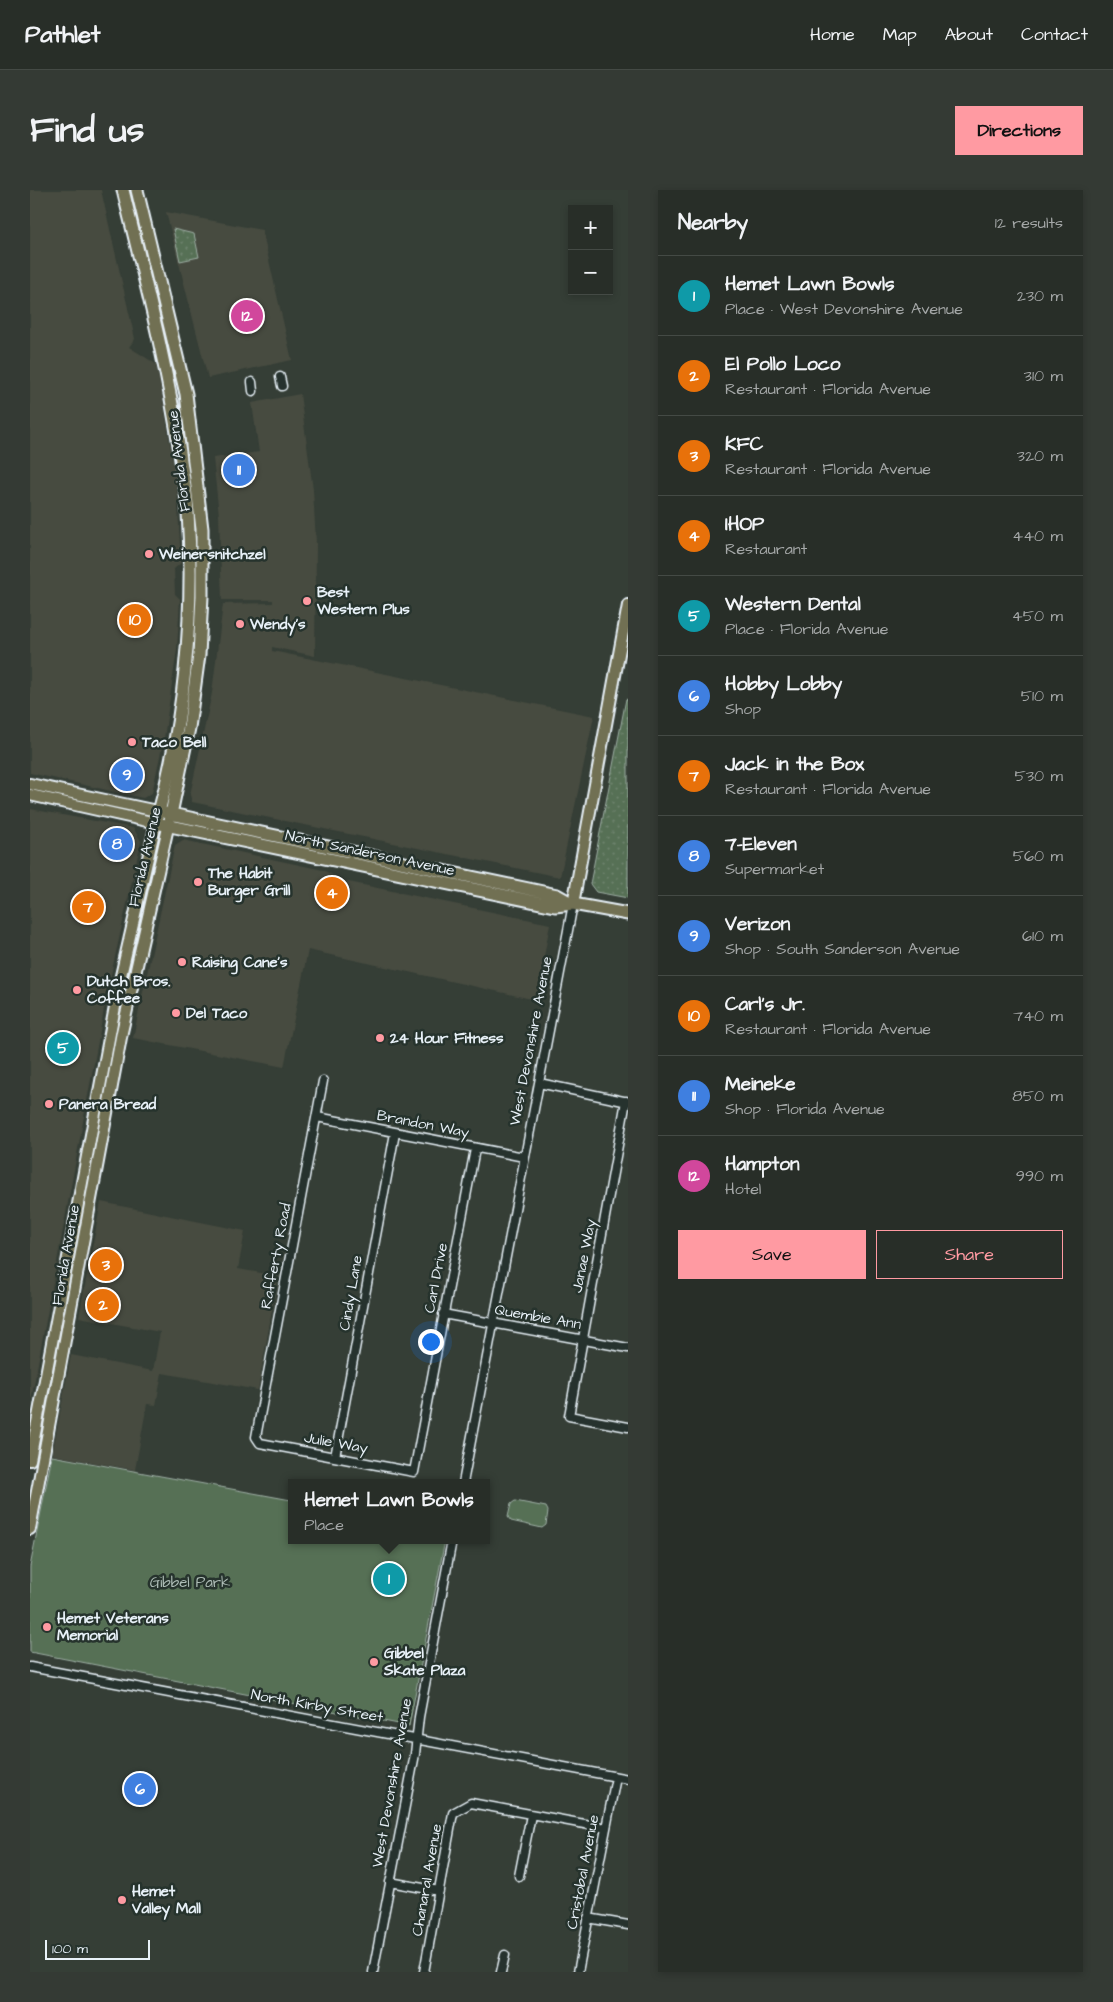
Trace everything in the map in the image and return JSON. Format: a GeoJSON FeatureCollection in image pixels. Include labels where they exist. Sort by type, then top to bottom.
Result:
{"type":"FeatureCollection","features":[{"type":"Feature","properties":{"kind":"highway","name":"Florida Avenue"},"geometry":{"type":"LineString","coordinates":[[123,190],[171,396],[188,510],[190,588],[187,640],[181,703],[165,812]]}},
{"type":"Feature","properties":{"kind":"highway","name":"Florida Avenue"},"geometry":{"type":"LineString","coordinates":[[137,190],[186,394],[202,529],[202,596],[199,655],[189,728],[162,824]]}},
{"type":"Feature","properties":{"kind":"highway"},"geometry":{"type":"LineString","coordinates":[[186,493],[194,515],[196,594],[202,596]]}},
{"type":"Feature","properties":{"kind":"highway","name":"North Sanderson Avenue"},"geometry":{"type":"LineString","coordinates":[[165,812],[557,895],[573,904]]}},
{"type":"Feature","properties":{"kind":"highway","name":"North Sanderson Avenue"},"geometry":{"type":"LineString","coordinates":[[162,824],[555,906],[573,904],[628,914]]}},
{"type":"Feature","properties":{"kind":"highway"},"geometry":{"type":"LineString","coordinates":[[262,846],[267,840],[313,843],[312,849],[279,849]]}},
{"type":"Feature","properties":{"kind":"main road","name":"West Devonshire Avenue"},"geometry":{"type":"LineString","coordinates":[[573,904],[628,605]]}},
{"type":"Feature","properties":{"kind":"main road"},"geometry":{"type":"LineString","coordinates":[[30,784],[165,812]]}},
{"type":"Feature","properties":{"kind":"main road"},"geometry":{"type":"LineString","coordinates":[[30,789],[59,790]]}},
{"type":"Feature","properties":{"kind":"main road"},"geometry":{"type":"LineString","coordinates":[[30,795],[162,824]]}},
{"type":"Feature","properties":{"kind":"main road","name":"Florida Avenue"},"geometry":{"type":"LineString","coordinates":[[30,1460],[120,980],[162,824]]}},
{"type":"Feature","properties":{"kind":"main road","name":"Florida Avenue"},"geometry":{"type":"LineString","coordinates":[[30,1529],[162,824]]}},
{"type":"Feature","properties":{"kind":"main road"},"geometry":{"type":"LineString","coordinates":[[56,1319],[59,1332],[52,1373],[58,1377]]}},
{"type":"Feature","properties":{"kind":"main road"},"geometry":{"type":"LineString","coordinates":[[42,1398],[45,1406],[41,1429],[42,1438],[46,1443]]}},
{"type":"Feature","properties":{"kind":"street"},"geometry":{"type":"LineString","coordinates":[[280,377],[282,386]]}},
{"type":"Feature","properties":{"kind":"street"},"geometry":{"type":"LineString","coordinates":[[252,382],[254,391]]}},
{"type":"Feature","properties":{"kind":"street","name":"West Devonshire Avenue"},"geometry":{"type":"LineString","coordinates":[[464,1479],[573,904]]}},
{"type":"Feature","properties":{"kind":"street","name":"Rafferty Road"},"geometry":{"type":"LineString","coordinates":[[256,1437],[323,1081]]}},
{"type":"Feature","properties":{"kind":"street"},"geometry":{"type":"LineString","coordinates":[[539,1083],[627,1102]]}},
{"type":"Feature","properties":{"kind":"street","name":"Janae Way"},"geometry":{"type":"LineString","coordinates":[[627,1102],[569,1416],[628,1427]]}},
{"type":"Feature","properties":{"kind":"street","name":"Brandon Way"},"geometry":{"type":"LineString","coordinates":[[317,1117],[524,1157]]}},
{"type":"Feature","properties":{"kind":"street","name":"Cindy Lane"},"geometry":{"type":"LineString","coordinates":[[335,1457],[395,1133]]}},
{"type":"Feature","properties":{"kind":"street","name":"Carl Drive"},"geometry":{"type":"LineString","coordinates":[[414,1472],[475,1149]]}},
{"type":"Feature","properties":{"kind":"street","name":"Quembie Ann"},"geometry":{"type":"LineString","coordinates":[[443,1314],[628,1348]]}},
{"type":"Feature","properties":{"kind":"street","name":"Julie Way"},"geometry":{"type":"LineString","coordinates":[[256,1437],[260,1443],[414,1472]]}},
{"type":"Feature","properties":{"kind":"street","name":"West Devonshire Avenue"},"geometry":{"type":"LineString","coordinates":[[373,1972],[451,1544]]}},
{"type":"Feature","properties":{"kind":"street","name":"North Kirby Street"},"geometry":{"type":"LineString","coordinates":[[30,1667],[628,1779]]}},
{"type":"Feature","properties":{"kind":"street","name":"Cristobal Avenue"},"geometry":{"type":"LineString","coordinates":[[578,1972],[616,1777]]}},
{"type":"Feature","properties":{"kind":"street","name":"Chanaral Avenue"},"geometry":{"type":"LineString","coordinates":[[424,1972],[453,1813],[471,1803],[531,1814]]}},
{"type":"Feature","properties":{"kind":"street"},"geometry":{"type":"LineString","coordinates":[[519,1876],[531,1814],[606,1828]]}},
{"type":"Feature","properties":{"kind":"street"},"geometry":{"type":"LineString","coordinates":[[390,1882],[439,1891]]}},
{"type":"Feature","properties":{"kind":"street"},"geometry":{"type":"LineString","coordinates":[[588,1918],[628,1925]]}},
{"type":"Feature","properties":{"kind":"street"},"geometry":{"type":"LineString","coordinates":[[501,1972],[505,1955]]}},
{"type":"Feature","properties":{"kind":"shaded area"},"geometry":{"type":"Polygon","coordinates":[[[30,190],[101,190],[135,339],[129,347],[156,364],[161,386],[177,488],[181,563],[174,569],[175,594],[180,599],[177,649],[164,738],[152,793],[143,798],[30,773],[30,190]]]}},
{"type":"Feature","properties":{"kind":"shaded area"},"geometry":{"type":"Polygon","coordinates":[[[166,212],[262,230],[292,360],[208,378],[166,212]]]}},
{"type":"Feature","properties":{"kind":"shaded area"},"geometry":{"type":"Polygon","coordinates":[[[300,394],[313,490],[316,543],[315,656],[272,647],[272,651],[594,716],[560,877],[192,802],[190,795],[212,693],[223,604],[273,603],[273,600],[222,600],[219,515],[213,458],[259,452],[252,403],[300,394]]]}},
{"type":"Feature","properties":{"kind":"shaded area"},"geometry":{"type":"Polygon","coordinates":[[[30,809],[133,828],[141,841],[108,988],[30,1406],[30,809]]]}},
{"type":"Feature","properties":{"kind":"shaded area"},"geometry":{"type":"Polygon","coordinates":[[[183,840],[323,870],[344,881],[550,924],[536,1000],[308,950],[284,1067],[133,1038],[175,845],[183,840]]]}},
{"type":"Feature","properties":{"kind":"shaded area"},"geometry":{"type":"Polygon","coordinates":[[[101,1202],[245,1231],[238,1269],[278,1276],[258,1390],[162,1373],[156,1405],[147,1404],[135,1470],[52,1455],[71,1355],[153,1371],[160,1332],[79,1317],[101,1202]]]}},
{"type":"Feature","properties":{"kind":"green space"},"geometry":{"type":"Polygon","coordinates":[[[173,229],[194,234],[199,257],[180,261],[173,229]]]}},
{"type":"Feature","properties":{"kind":"green space"},"geometry":{"type":"Polygon","coordinates":[[[626,699],[628,700],[628,898],[596,892],[590,884],[626,699]]]}},
{"type":"Feature","properties":{"kind":"green space","name":"Gibbel Park"},"geometry":{"type":"Polygon","coordinates":[[[52,1456],[288,1499],[288,1544],[444,1544],[409,1726],[30,1652],[30,1567],[52,1456]]]}},
{"type":"Feature","properties":{"kind":"green space"},"geometry":{"type":"Polygon","coordinates":[[[515,1501],[546,1507],[548,1511],[546,1525],[542,1528],[511,1521],[508,1517],[511,1504],[515,1501]]]}},
{"type":"Feature","properties":{"kind":"place","name":"Hampton"},"geometry":{"type":"Point","coordinates":[247,316]}},
{"type":"Feature","properties":{"kind":"place","name":"Meineke"},"geometry":{"type":"Point","coordinates":[239,470]}},
{"type":"Feature","properties":{"kind":"place","name":"Weinersnitchzel"},"geometry":{"type":"Point","coordinates":[149,554]}},
{"type":"Feature","properties":{"kind":"place","name":"Best Western Plus"},"geometry":{"type":"Point","coordinates":[307,601]}},
{"type":"Feature","properties":{"kind":"place","name":"Carl's Jr."},"geometry":{"type":"Point","coordinates":[135,620]}},
{"type":"Feature","properties":{"kind":"place","name":"Wendy's"},"geometry":{"type":"Point","coordinates":[240,624]}},
{"type":"Feature","properties":{"kind":"place","name":"Taco Bell"},"geometry":{"type":"Point","coordinates":[132,742]}},
{"type":"Feature","properties":{"kind":"place","name":"Verizon"},"geometry":{"type":"Point","coordinates":[127,775]}},
{"type":"Feature","properties":{"kind":"place","name":"7-Eleven"},"geometry":{"type":"Point","coordinates":[117,844]}},
{"type":"Feature","properties":{"kind":"place","name":"The Habit Burger Grill"},"geometry":{"type":"Point","coordinates":[198,882]}},
{"type":"Feature","properties":{"kind":"place","name":"IHOP"},"geometry":{"type":"Point","coordinates":[332,893]}},
{"type":"Feature","properties":{"kind":"place","name":"Jack in the Box"},"geometry":{"type":"Point","coordinates":[88,907]}},
{"type":"Feature","properties":{"kind":"place","name":"Raising Cane's"},"geometry":{"type":"Point","coordinates":[182,962]}},
{"type":"Feature","properties":{"kind":"place","name":"Dutch Bros. Coffee"},"geometry":{"type":"Point","coordinates":[77,990]}},
{"type":"Feature","properties":{"kind":"place","name":"Del Taco"},"geometry":{"type":"Point","coordinates":[176,1013]}},
{"type":"Feature","properties":{"kind":"place","name":"24 Hour Fitness"},"geometry":{"type":"Point","coordinates":[380,1038]}},
{"type":"Feature","properties":{"kind":"place","name":"Western Dental"},"geometry":{"type":"Point","coordinates":[63,1048]}},
{"type":"Feature","properties":{"kind":"place","name":"Panera Bread"},"geometry":{"type":"Point","coordinates":[49,1104]}},
{"type":"Feature","properties":{"kind":"place","name":"KFC"},"geometry":{"type":"Point","coordinates":[106,1265]}},
{"type":"Feature","properties":{"kind":"place","name":"El Pollo Loco"},"geometry":{"type":"Point","coordinates":[103,1305]}},
{"type":"Feature","properties":{"kind":"place","name":"Hemet Lawn Bowls"},"geometry":{"type":"Point","coordinates":[389,1579]}},
{"type":"Feature","properties":{"kind":"place","name":"Hemet Veterans Memorial"},"geometry":{"type":"Point","coordinates":[47,1627]}},
{"type":"Feature","properties":{"kind":"place","name":"Gibbel Skate Plaza"},"geometry":{"type":"Point","coordinates":[374,1662]}},
{"type":"Feature","properties":{"kind":"place","name":"Hobby Lobby"},"geometry":{"type":"Point","coordinates":[140,1789]}},
{"type":"Feature","properties":{"kind":"place","name":"Hemet Valley Mall"},"geometry":{"type":"Point","coordinates":[122,1900]}}]}
